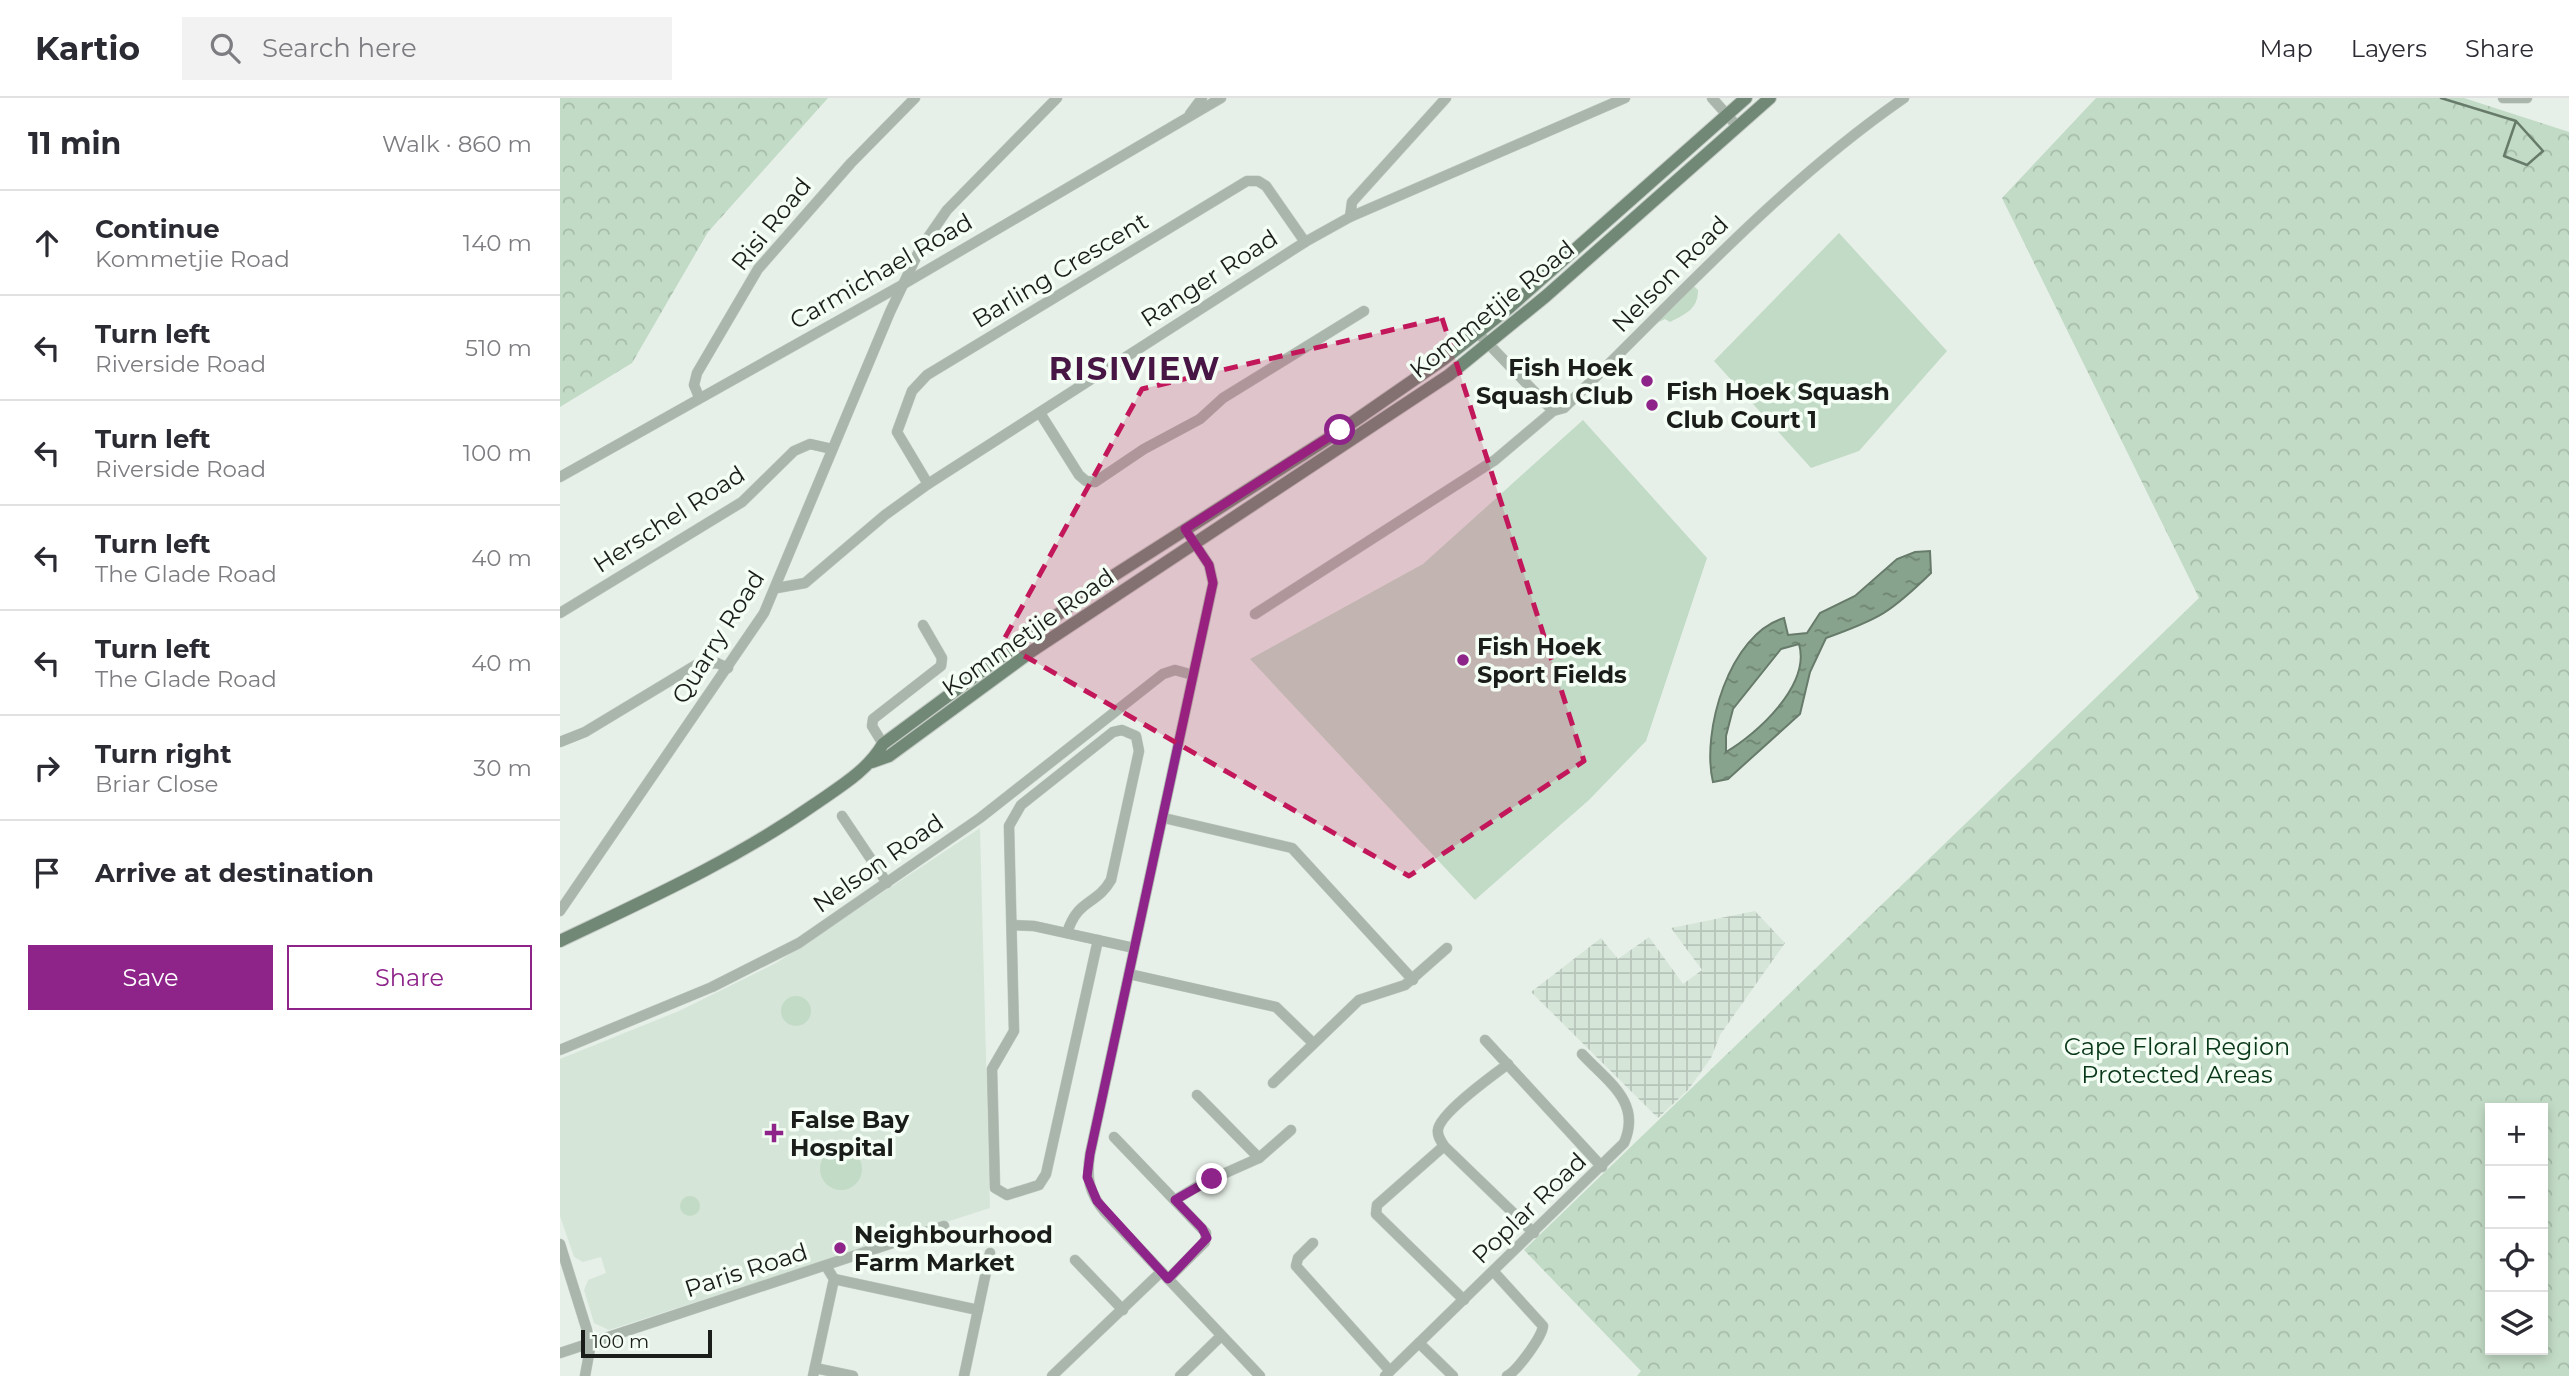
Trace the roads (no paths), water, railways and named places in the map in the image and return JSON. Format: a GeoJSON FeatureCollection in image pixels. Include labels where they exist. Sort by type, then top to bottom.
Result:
{"type":"FeatureCollection","features":[{"type":"Feature","properties":{"kind":"main road","name":"Kommetjie Road"},"geometry":{"type":"LineString","coordinates":[[872,762],[883,744],[1091,590],[1340,430],[1478,333],[1746,98]]}},
{"type":"Feature","properties":{"kind":"main road","name":"Kommetjie Road"},"geometry":{"type":"LineString","coordinates":[[560,941],[704,873],[774,833],[872,762],[889,756],[1032,651],[1449,375],[1488,346],[1770,98]]}},
{"type":"Feature","properties":{"kind":"street","name":"Risi Road"},"geometry":{"type":"LineString","coordinates":[[699,397],[694,385],[696,373],[758,269],[851,163],[915,98]]}},
{"type":"Feature","properties":{"kind":"street","name":"Quarry Road"},"geometry":{"type":"LineString","coordinates":[[560,911],[728,668],[777,588],[832,449],[920,249],[947,210],[1057,98]]}},
{"type":"Feature","properties":{"kind":"street"},"geometry":{"type":"LineString","coordinates":[[1188,118],[1202,98]]}},
{"type":"Feature","properties":{"kind":"street","name":"Carmichael Road"},"geometry":{"type":"LineString","coordinates":[[560,477],[902,285],[1221,98]]}},
{"type":"Feature","properties":{"kind":"street"},"geometry":{"type":"LineString","coordinates":[[1350,217],[1352,202],[1446,98]]}},
{"type":"Feature","properties":{"kind":"street","name":"Ranger Road"},"geometry":{"type":"LineString","coordinates":[[777,588],[806,583],[884,515],[928,484],[1305,242],[1350,217],[1625,98]]}},
{"type":"Feature","properties":{"kind":"street"},"geometry":{"type":"LineString","coordinates":[[1712,98],[1737,127]]}},
{"type":"Feature","properties":{"kind":"street","name":"Nelson Road"},"geometry":{"type":"LineString","coordinates":[[1255,614],[1495,460],[1553,411],[1564,408],[1790,188],[1840,144],[1903,98]]}},
{"type":"Feature","properties":{"kind":"street"},"geometry":{"type":"LineString","coordinates":[[2503,98],[2527,98]]}},
{"type":"Feature","properties":{"kind":"street","name":"Barling Crescent"},"geometry":{"type":"LineString","coordinates":[[928,484],[901,443],[898,432],[908,398],[915,386],[927,375],[1247,181],[1258,181],[1266,186],[1305,242]]}},
{"type":"Feature","properties":{"kind":"street"},"geometry":{"type":"LineString","coordinates":[[1040,413],[1079,475],[1086,481],[1095,482],[1144,449],[1200,419],[1223,398],[1364,312]]}},
{"type":"Feature","properties":{"kind":"street"},"geometry":{"type":"LineString","coordinates":[[1478,333],[1553,411]]}},
{"type":"Feature","properties":{"kind":"street","name":"Herschel Road"},"geometry":{"type":"LineString","coordinates":[[560,613],[742,502],[794,451],[810,444],[832,449]]}},
{"type":"Feature","properties":{"kind":"street"},"geometry":{"type":"LineString","coordinates":[[1185,529],[1209,565],[1213,583],[1087,1177],[1097,1201],[1260,1376]]}},
{"type":"Feature","properties":{"kind":"street"},"geometry":{"type":"LineString","coordinates":[[883,744],[872,726],[873,719],[941,666],[942,658],[923,625]]}},
{"type":"Feature","properties":{"kind":"street"},"geometry":{"type":"LineString","coordinates":[[560,741],[585,732],[696,665],[717,663],[728,668]]}},
{"type":"Feature","properties":{"kind":"street","name":"Nelson Road"},"geometry":{"type":"LineString","coordinates":[[560,1050],[712,987],[792,947],[980,818],[1163,674],[1175,670],[1193,675]]}},
{"type":"Feature","properties":{"kind":"street"},"geometry":{"type":"LineString","coordinates":[[1067,933],[1072,917],[1079,907],[1101,894],[1111,880],[1139,751],[1136,736],[1122,730],[1113,732],[1021,805],[1009,826],[1014,1031],[992,1069],[995,1188],[1007,1195],[1039,1185],[1046,1174],[1098,940]]}},
{"type":"Feature","properties":{"kind":"street"},"geometry":{"type":"LineString","coordinates":[[842,816],[887,883]]}},
{"type":"Feature","properties":{"kind":"street"},"geometry":{"type":"LineString","coordinates":[[1164,818],[1292,848],[1413,980]]}},
{"type":"Feature","properties":{"kind":"street"},"geometry":{"type":"LineString","coordinates":[[1012,925],[1067,933],[1134,948]]}},
{"type":"Feature","properties":{"kind":"street"},"geometry":{"type":"LineString","coordinates":[[1273,1083],[1359,1000],[1400,988],[1413,980],[1447,948]]}},
{"type":"Feature","properties":{"kind":"street"},"geometry":{"type":"LineString","coordinates":[[1129,974],[1276,1007],[1313,1042]]}},
{"type":"Feature","properties":{"kind":"street"},"geometry":{"type":"LineString","coordinates":[[1485,1040],[1602,1167]]}},
{"type":"Feature","properties":{"kind":"street","name":"Poplar Road"},"geometry":{"type":"LineString","coordinates":[[1387,1373],[1624,1143],[1631,1128],[1631,1112],[1624,1100],[1582,1054]]}},
{"type":"Feature","properties":{"kind":"street"},"geometry":{"type":"LineString","coordinates":[[1507,1064],[1444,1118],[1438,1130],[1444,1146],[1534,1233]]}},
{"type":"Feature","properties":{"kind":"street"},"geometry":{"type":"LineString","coordinates":[[1197,1095],[1259,1158]]}},
{"type":"Feature","properties":{"kind":"street"},"geometry":{"type":"LineString","coordinates":[[1175,1200],[1203,1183],[1259,1158],[1291,1130]]}},
{"type":"Feature","properties":{"kind":"street"},"geometry":{"type":"LineString","coordinates":[[1052,1376],[1207,1238],[1202,1228],[1114,1137]]}},
{"type":"Feature","properties":{"kind":"street"},"geometry":{"type":"LineString","coordinates":[[1444,1146],[1377,1205],[1376,1214],[1464,1300]]}},
{"type":"Feature","properties":{"kind":"street","name":"Paris Road"},"geometry":{"type":"LineString","coordinates":[[560,1353],[944,1226]]}},
{"type":"Feature","properties":{"kind":"street"},"geometry":{"type":"LineString","coordinates":[[1313,1243],[1298,1258],[1296,1266],[1387,1373]]}},
{"type":"Feature","properties":{"kind":"street"},"geometry":{"type":"LineString","coordinates":[[560,1244],[591,1343],[584,1376]]}},
{"type":"Feature","properties":{"kind":"street"},"geometry":{"type":"LineString","coordinates":[[964,1376],[990,1252]]}},
{"type":"Feature","properties":{"kind":"street"},"geometry":{"type":"LineString","coordinates":[[1075,1260],[1123,1310]]}},
{"type":"Feature","properties":{"kind":"street"},"geometry":{"type":"LineString","coordinates":[[827,1266],[834,1279],[814,1372],[853,1376]]}},
{"type":"Feature","properties":{"kind":"street"},"geometry":{"type":"LineString","coordinates":[[1494,1272],[1543,1326],[1542,1334],[1528,1350],[1521,1365],[1507,1376]]}},
{"type":"Feature","properties":{"kind":"street"},"geometry":{"type":"LineString","coordinates":[[834,1279],[978,1310]]}},
{"type":"Feature","properties":{"kind":"street"},"geometry":{"type":"LineString","coordinates":[[1180,1376],[1221,1336]]}},
{"type":"Feature","properties":{"kind":"street"},"geometry":{"type":"LineString","coordinates":[[1419,1343],[1453,1376]]}},
{"type":"Feature","properties":{"kind":"water"},"geometry":{"type":"Polygon","coordinates":[[[1930,551],[1931,573],[1883,613],[1826,638],[1810,672],[1800,714],[1728,779],[1713,782],[1710,761],[1716,712],[1723,687],[1748,643],[1765,628],[1784,618],[1788,635],[1807,633],[1820,613],[1855,596],[1897,559],[1915,552],[1930,551]],[[1799,644],[1781,649],[1733,709],[1726,736],[1726,752],[1752,733],[1779,707],[1797,676],[1801,660],[1799,644]]]}},
{"type":"Feature","properties":{"kind":"waterway"},"geometry":{"type":"LineString","coordinates":[[2441,98],[2516,121],[2543,151],[2527,165],[2504,156],[2516,121]]}},
{"type":"Feature","properties":{"kind":"place","name":"Fish Hoek Squash Club"},"geometry":{"type":"Point","coordinates":[1647,381]}},
{"type":"Feature","properties":{"kind":"place","name":"Fish Hoek Squash Club Court 1"},"geometry":{"type":"Point","coordinates":[1652,405]}},
{"type":"Feature","properties":{"kind":"place","name":"Fish Hoek Sport Fields"},"geometry":{"type":"Point","coordinates":[1463,660]}},
{"type":"Feature","properties":{"kind":"place","name":"False Bay Hospital"},"geometry":{"type":"Point","coordinates":[774,1133]}},
{"type":"Feature","properties":{"kind":"place","name":"Neighbourhood Farm Market"},"geometry":{"type":"Point","coordinates":[840,1248]}},
{"type":"Feature","properties":{"kind":"district","name":"RISIVIEW"},"geometry":{"type":"Point","coordinates":[1135,368]}},
{"type":"Feature","properties":{"kind":"park label","name":"Cape Floral Region Protected Areas"},"geometry":{"type":"Point","coordinates":[2177,1060]}}]}
